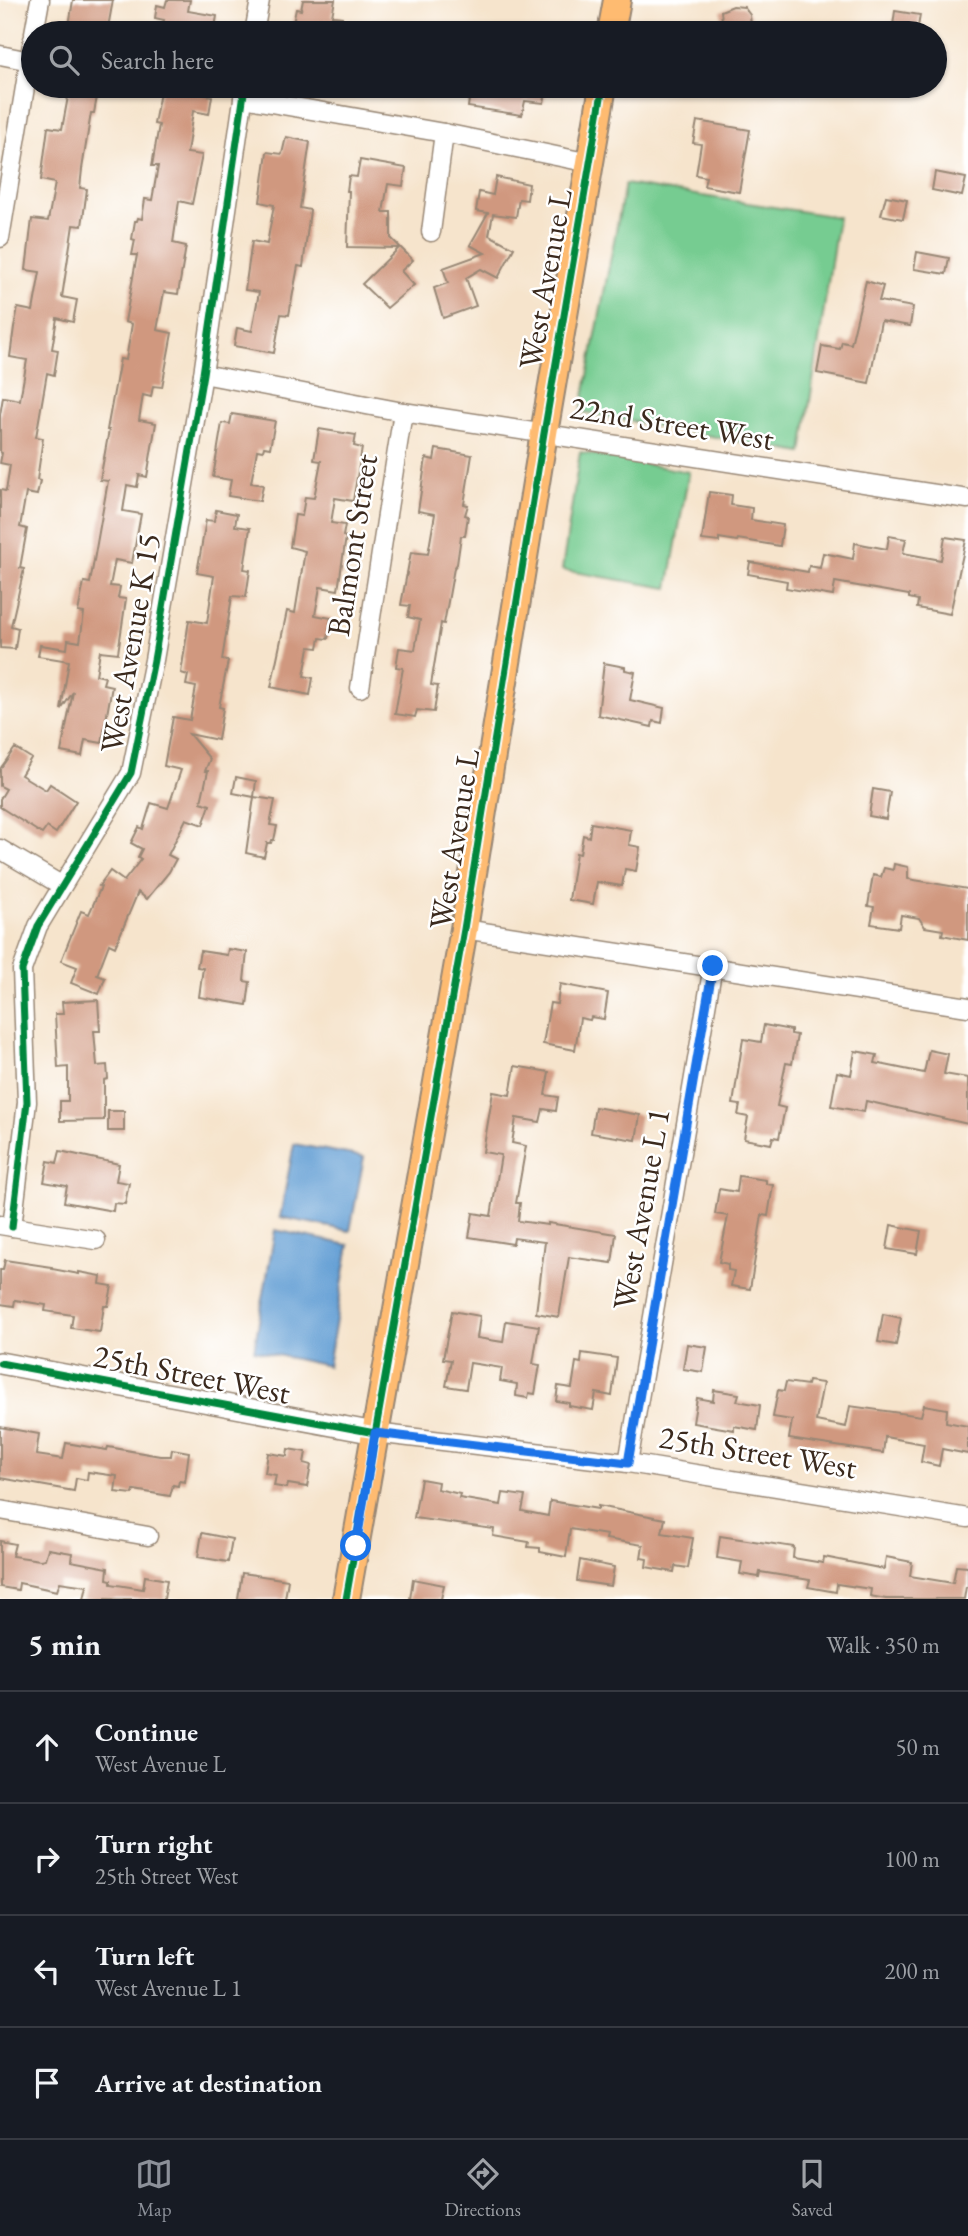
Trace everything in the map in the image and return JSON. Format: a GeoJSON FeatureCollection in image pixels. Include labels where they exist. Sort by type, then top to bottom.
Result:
{"type":"FeatureCollection","features":[{"type":"Feature","properties":{"kind":"main road"},"geometry":{"type":"LineString","coordinates":[[613,21],[617,0]]}},
{"type":"Feature","properties":{"kind":"main road","name":"West Avenue L"},"geometry":{"type":"LineString","coordinates":[[346,1599],[464,929],[601,98]]}},
{"type":"Feature","properties":{"kind":"street"},"geometry":{"type":"LineString","coordinates":[[36,21],[40,0]]}},
{"type":"Feature","properties":{"kind":"street"},"geometry":{"type":"LineString","coordinates":[[256,21],[260,0]]}},
{"type":"Feature","properties":{"kind":"street"},"geometry":{"type":"LineString","coordinates":[[0,55],[21,59]]}},
{"type":"Feature","properties":{"kind":"street"},"geometry":{"type":"LineString","coordinates":[[0,238],[24,98]]}},
{"type":"Feature","properties":{"kind":"street","name":"West Avenue K 15"},"geometry":{"type":"LineString","coordinates":[[6,1226],[27,1102],[22,970],[38,926],[131,773],[154,660],[202,374],[243,98]]}},
{"type":"Feature","properties":{"kind":"street"},"geometry":{"type":"LineString","coordinates":[[273,98],[590,163]]}},
{"type":"Feature","properties":{"kind":"street"},"geometry":{"type":"LineString","coordinates":[[431,232],[444,133]]}},
{"type":"Feature","properties":{"kind":"street","name":"22nd Street West"},"geometry":{"type":"LineString","coordinates":[[202,374],[403,412],[968,499]]}},
{"type":"Feature","properties":{"kind":"street","name":"Balmont Street"},"geometry":{"type":"LineString","coordinates":[[360,688],[403,412]]}},
{"type":"Feature","properties":{"kind":"street"},"geometry":{"type":"LineString","coordinates":[[0,849],[61,885]]}},
{"type":"Feature","properties":{"kind":"street"},"geometry":{"type":"LineString","coordinates":[[464,929],[968,1007]]}},
{"type":"Feature","properties":{"kind":"street","name":"West Avenue L 1"},"geometry":{"type":"LineString","coordinates":[[628,1463],[713,966]]}},
{"type":"Feature","properties":{"kind":"street"},"geometry":{"type":"LineString","coordinates":[[6,1226],[96,1240]]}},
{"type":"Feature","properties":{"kind":"street","name":"25th Street West"},"geometry":{"type":"LineString","coordinates":[[0,1363],[375,1433],[628,1463],[968,1518]]}},
{"type":"Feature","properties":{"kind":"street"},"geometry":{"type":"LineString","coordinates":[[0,1510],[148,1536]]}},
{"type":"Feature","properties":{"kind":"green space"},"geometry":{"type":"Polygon","coordinates":[[[625,184],[838,217],[802,453],[581,412],[625,184]]]}},
{"type":"Feature","properties":{"kind":"green space"},"geometry":{"type":"Polygon","coordinates":[[[580,452],[689,472],[668,588],[562,570],[580,452]]]}},
{"type":"Feature","properties":{"kind":"water"},"geometry":{"type":"Polygon","coordinates":[[[294,1144],[364,1157],[350,1231],[280,1217],[294,1144]]]}},
{"type":"Feature","properties":{"kind":"water"},"geometry":{"type":"Polygon","coordinates":[[[275,1230],[349,1245],[328,1366],[254,1350],[275,1230]]]}},
{"type":"Feature","properties":{"kind":"building"},"geometry":{"type":"Polygon","coordinates":[[[73,0],[113,0],[109,21],[70,21],[73,0]]]}},
{"type":"Feature","properties":{"kind":"building"},"geometry":{"type":"Polygon","coordinates":[[[167,0],[190,0],[188,11],[217,16],[216,21],[164,21],[155,18],[157,5],[165,7],[167,0]]]}},
{"type":"Feature","properties":{"kind":"building"},"geometry":{"type":"Polygon","coordinates":[[[303,0],[335,0],[332,16],[342,17],[341,21],[293,21],[296,9],[301,10],[303,0]]]}},
{"type":"Feature","properties":{"kind":"building"},"geometry":{"type":"Polygon","coordinates":[[[733,6],[744,7],[751,21],[722,21],[721,11],[733,6]]]}},
{"type":"Feature","properties":{"kind":"building"},"geometry":{"type":"Polygon","coordinates":[[[895,11],[920,15],[919,21],[894,21],[895,11]]]}},
{"type":"Feature","properties":{"kind":"building"},"geometry":{"type":"Polygon","coordinates":[[[68,98],[97,98],[94,113],[91,113],[82,169],[80,188],[87,189],[82,226],[73,225],[62,297],[77,300],[73,322],[57,318],[52,349],[58,350],[54,375],[47,373],[36,437],[43,438],[37,480],[40,481],[37,495],[26,493],[20,527],[27,529],[20,568],[24,569],[11,626],[18,628],[15,649],[0,648],[0,490],[6,491],[10,465],[0,463],[0,415],[3,397],[20,400],[27,360],[10,357],[14,327],[18,308],[33,311],[40,272],[26,270],[32,219],[48,221],[55,183],[41,180],[48,127],[62,129],[68,98]]]}},
{"type":"Feature","properties":{"kind":"building"},"geometry":{"type":"Polygon","coordinates":[[[159,98],[212,98],[209,114],[193,111],[187,153],[202,155],[192,204],[179,201],[173,243],[186,246],[178,294],[164,292],[157,330],[172,333],[162,387],[153,386],[151,397],[143,395],[139,420],[156,423],[147,477],[139,475],[137,487],[127,485],[123,511],[141,514],[132,563],[115,560],[110,586],[120,587],[118,598],[126,599],[118,653],[100,651],[96,675],[105,677],[103,684],[112,686],[102,743],[85,740],[82,756],[61,752],[73,692],[61,710],[69,661],[38,656],[40,645],[67,649],[68,640],[80,642],[84,613],[78,612],[84,582],[90,583],[108,481],[100,480],[107,430],[120,359],[126,360],[132,324],[125,322],[137,255],[132,255],[135,240],[132,239],[135,221],[142,219],[145,199],[152,200],[158,166],[152,166],[159,125],[154,124],[159,98]]]}},
{"type":"Feature","properties":{"kind":"building"},"geometry":{"type":"Polygon","coordinates":[[[469,98],[545,98],[544,103],[525,101],[522,115],[468,107],[469,98]]]}},
{"type":"Feature","properties":{"kind":"building"},"geometry":{"type":"Polygon","coordinates":[[[697,121],[750,130],[739,192],[704,186],[706,177],[696,175],[701,144],[693,143],[697,121]]]}},
{"type":"Feature","properties":{"kind":"building"},"geometry":{"type":"Polygon","coordinates":[[[286,137],[310,142],[300,208],[310,210],[303,267],[298,266],[289,315],[281,314],[274,353],[234,346],[237,328],[252,331],[259,292],[245,290],[252,241],[267,244],[274,205],[260,202],[267,152],[282,154],[286,137]]]}},
{"type":"Feature","properties":{"kind":"building"},"geometry":{"type":"Polygon","coordinates":[[[360,160],[406,168],[403,186],[388,184],[383,212],[391,212],[391,238],[413,260],[401,271],[414,285],[387,308],[362,284],[399,248],[347,247],[349,176],[357,177],[360,160]]]}},
{"type":"Feature","properties":{"kind":"building"},"geometry":{"type":"Polygon","coordinates":[[[935,172],[966,178],[962,196],[932,190],[935,172]]]}},
{"type":"Feature","properties":{"kind":"building"},"geometry":{"type":"Polygon","coordinates":[[[496,177],[529,184],[527,200],[519,199],[516,217],[493,214],[489,235],[514,248],[498,278],[481,269],[466,278],[476,306],[443,318],[434,288],[448,283],[443,268],[485,253],[470,245],[488,213],[476,211],[479,192],[493,195],[496,177]]]}},
{"type":"Feature","properties":{"kind":"building"},"geometry":{"type":"Polygon","coordinates":[[[886,196],[907,200],[903,219],[881,215],[886,196]]]}},
{"type":"Feature","properties":{"kind":"building"},"geometry":{"type":"Polygon","coordinates":[[[917,252],[949,258],[946,274],[914,269],[917,252]]]}},
{"type":"Feature","properties":{"kind":"building"},"geometry":{"type":"Polygon","coordinates":[[[866,281],[883,286],[879,301],[913,307],[910,326],[881,321],[869,383],[817,373],[822,346],[840,349],[842,342],[851,344],[866,281]]]}},
{"type":"Feature","properties":{"kind":"building"},"geometry":{"type":"Polygon","coordinates":[[[232,414],[275,421],[270,448],[257,450],[251,483],[263,485],[260,501],[228,496],[231,480],[213,477],[222,423],[230,424],[232,414]]]}},
{"type":"Feature","properties":{"kind":"building"},"geometry":{"type":"Polygon","coordinates":[[[319,429],[356,435],[354,446],[362,448],[353,501],[335,498],[331,523],[345,525],[343,536],[346,537],[338,590],[320,587],[315,615],[331,618],[328,639],[320,638],[318,648],[309,647],[304,676],[313,678],[310,695],[271,687],[287,611],[295,613],[305,551],[290,547],[295,515],[302,516],[305,497],[314,498],[321,461],[314,460],[319,429]]]}},
{"type":"Feature","properties":{"kind":"building"},"geometry":{"type":"Polygon","coordinates":[[[436,449],[472,455],[464,504],[468,505],[465,515],[468,516],[465,536],[461,536],[444,624],[441,623],[431,685],[438,686],[434,712],[417,710],[415,717],[395,714],[403,668],[396,667],[399,648],[415,650],[420,620],[408,617],[410,606],[401,605],[411,552],[428,554],[435,514],[418,511],[426,458],[434,460],[436,449]]]}},
{"type":"Feature","properties":{"kind":"building"},"geometry":{"type":"Polygon","coordinates":[[[709,492],[732,495],[731,505],[752,508],[751,520],[783,525],[780,546],[738,539],[719,538],[719,542],[702,540],[709,492]]]}},
{"type":"Feature","properties":{"kind":"building"},"geometry":{"type":"Polygon","coordinates":[[[216,510],[237,514],[235,526],[250,528],[244,569],[250,570],[246,597],[232,596],[222,660],[228,661],[219,707],[223,708],[218,740],[189,734],[210,759],[205,771],[208,771],[201,802],[210,805],[203,825],[186,819],[168,855],[176,859],[147,899],[138,892],[115,947],[109,944],[97,975],[105,978],[99,994],[71,983],[77,967],[61,961],[81,911],[89,914],[101,887],[99,886],[110,871],[124,881],[141,859],[138,857],[142,849],[131,843],[139,827],[143,829],[151,803],[168,808],[181,770],[164,766],[173,717],[190,720],[196,687],[186,685],[188,675],[181,673],[189,620],[207,623],[214,576],[197,573],[206,520],[214,521],[216,510]]]}},
{"type":"Feature","properties":{"kind":"building"},"geometry":{"type":"Polygon","coordinates":[[[889,536],[906,539],[903,553],[941,560],[945,537],[966,540],[950,614],[917,608],[918,600],[909,598],[909,595],[835,582],[833,596],[786,588],[787,581],[748,574],[750,562],[808,572],[809,566],[820,568],[823,553],[853,559],[855,543],[887,549],[889,536]]]}},
{"type":"Feature","properties":{"kind":"building"},"geometry":{"type":"Polygon","coordinates":[[[604,663],[635,672],[630,700],[664,708],[662,723],[653,721],[652,727],[598,715],[604,663]]]}},
{"type":"Feature","properties":{"kind":"building"},"geometry":{"type":"Polygon","coordinates":[[[15,748],[31,758],[21,775],[46,790],[50,784],[76,801],[56,833],[47,827],[42,834],[0,807],[0,799],[6,789],[0,786],[0,769],[15,748]]]}},
{"type":"Feature","properties":{"kind":"building"},"geometry":{"type":"Polygon","coordinates":[[[236,777],[256,781],[254,797],[233,793],[236,777]]]}},
{"type":"Feature","properties":{"kind":"building"},"geometry":{"type":"Polygon","coordinates":[[[873,789],[890,792],[886,819],[869,816],[873,789]]]}},
{"type":"Feature","properties":{"kind":"building"},"geometry":{"type":"Polygon","coordinates":[[[254,797],[275,800],[270,825],[277,826],[274,840],[267,843],[264,857],[246,853],[254,797]]]}},
{"type":"Feature","properties":{"kind":"building"},"geometry":{"type":"Polygon","coordinates":[[[591,823],[631,830],[629,845],[640,847],[636,871],[625,869],[622,886],[597,882],[593,904],[569,900],[576,853],[580,854],[583,835],[589,837],[591,823]]]}},
{"type":"Feature","properties":{"kind":"building"},"geometry":{"type":"Polygon","coordinates":[[[894,864],[908,867],[908,879],[968,889],[968,940],[942,935],[943,930],[925,927],[919,918],[901,915],[899,928],[871,924],[874,907],[868,906],[873,875],[881,877],[884,868],[893,870],[894,864]]]}},
{"type":"Feature","properties":{"kind":"building"},"geometry":{"type":"Polygon","coordinates":[[[228,949],[247,952],[244,981],[250,982],[247,1005],[199,997],[203,968],[197,967],[200,951],[227,955],[228,949]]]}},
{"type":"Feature","properties":{"kind":"building"},"geometry":{"type":"Polygon","coordinates":[[[560,984],[608,993],[604,1019],[580,1018],[575,1050],[543,1044],[550,1003],[557,1004],[560,984]]]}},
{"type":"Feature","properties":{"kind":"building"},"geometry":{"type":"Polygon","coordinates":[[[98,1000],[100,1031],[94,1031],[97,1066],[107,1065],[108,1079],[104,1080],[104,1120],[60,1121],[60,1101],[68,1101],[68,1067],[58,1068],[55,1014],[63,1014],[62,1002],[98,1000]]]}},
{"type":"Feature","properties":{"kind":"building"},"geometry":{"type":"Polygon","coordinates":[[[764,1025],[791,1030],[791,1034],[797,1035],[792,1064],[786,1063],[777,1106],[785,1108],[779,1138],[773,1137],[771,1144],[744,1139],[748,1117],[738,1115],[740,1105],[733,1104],[743,1039],[761,1042],[764,1025]]]}},
{"type":"Feature","properties":{"kind":"building"},"geometry":{"type":"Polygon","coordinates":[[[929,1050],[948,1054],[944,1074],[968,1078],[968,1124],[866,1101],[864,1112],[831,1106],[837,1072],[851,1075],[855,1051],[877,1055],[875,1063],[924,1073],[929,1050]]]}},
{"type":"Feature","properties":{"kind":"building"},"geometry":{"type":"Polygon","coordinates":[[[515,1066],[549,1072],[545,1095],[558,1097],[556,1111],[543,1109],[540,1122],[516,1118],[512,1143],[526,1146],[516,1203],[520,1203],[518,1221],[616,1234],[612,1263],[569,1257],[559,1317],[536,1313],[545,1242],[514,1238],[513,1244],[469,1237],[473,1213],[491,1216],[501,1155],[483,1152],[493,1092],[510,1095],[515,1066]]]}},
{"type":"Feature","properties":{"kind":"building"},"geometry":{"type":"Polygon","coordinates":[[[595,1107],[640,1115],[636,1140],[591,1133],[595,1107]]]}},
{"type":"Feature","properties":{"kind":"building"},"geometry":{"type":"Polygon","coordinates":[[[108,1111],[124,1111],[124,1131],[108,1131],[108,1111]]]}},
{"type":"Feature","properties":{"kind":"building"},"geometry":{"type":"Polygon","coordinates":[[[60,1151],[119,1164],[116,1181],[129,1183],[125,1204],[114,1203],[113,1211],[64,1202],[67,1186],[44,1182],[48,1161],[57,1163],[60,1151]]]}},
{"type":"Feature","properties":{"kind":"building"},"geometry":{"type":"Polygon","coordinates":[[[739,1176],[766,1180],[766,1184],[773,1185],[768,1216],[762,1215],[750,1289],[731,1286],[734,1271],[728,1270],[728,1264],[719,1262],[728,1216],[715,1214],[719,1189],[737,1192],[739,1176]]]}},
{"type":"Feature","properties":{"kind":"building"},"geometry":{"type":"Polygon","coordinates":[[[891,1225],[921,1231],[917,1254],[887,1249],[891,1225]]]}},
{"type":"Feature","properties":{"kind":"building"},"geometry":{"type":"Polygon","coordinates":[[[5,1260],[101,1276],[100,1284],[112,1286],[108,1306],[104,1306],[100,1332],[71,1328],[73,1315],[45,1311],[46,1305],[15,1300],[14,1306],[0,1304],[0,1270],[3,1270],[5,1260]]]}},
{"type":"Feature","properties":{"kind":"building"},"geometry":{"type":"Polygon","coordinates":[[[452,1311],[480,1316],[477,1338],[503,1342],[506,1321],[539,1326],[533,1364],[540,1365],[535,1394],[529,1393],[528,1398],[516,1396],[517,1384],[500,1381],[502,1368],[470,1363],[466,1389],[446,1386],[451,1360],[443,1359],[452,1311]]]}},
{"type":"Feature","properties":{"kind":"building"},"geometry":{"type":"Polygon","coordinates":[[[883,1314],[901,1318],[896,1345],[878,1342],[883,1314]]]}},
{"type":"Feature","properties":{"kind":"building"},"geometry":{"type":"Polygon","coordinates":[[[687,1344],[707,1347],[703,1372],[683,1369],[687,1344]]]}},
{"type":"Feature","properties":{"kind":"building"},"geometry":{"type":"Polygon","coordinates":[[[582,1353],[617,1358],[612,1396],[596,1393],[593,1410],[556,1401],[558,1386],[572,1388],[576,1362],[581,1363],[582,1353]]]}},
{"type":"Feature","properties":{"kind":"building"},"geometry":{"type":"Polygon","coordinates":[[[808,1381],[823,1383],[816,1421],[846,1427],[850,1406],[921,1416],[924,1405],[947,1409],[946,1422],[968,1426],[968,1454],[942,1449],[939,1466],[921,1462],[924,1444],[885,1437],[883,1453],[789,1439],[792,1420],[773,1417],[778,1390],[784,1391],[786,1382],[807,1385],[808,1381]]]}},
{"type":"Feature","properties":{"kind":"building"},"geometry":{"type":"Polygon","coordinates":[[[714,1390],[739,1394],[737,1401],[760,1405],[757,1430],[734,1426],[734,1430],[693,1423],[697,1398],[713,1401],[714,1390]]]}},
{"type":"Feature","properties":{"kind":"building"},"geometry":{"type":"Polygon","coordinates":[[[0,1427],[39,1434],[36,1455],[63,1459],[66,1443],[160,1456],[171,1456],[172,1449],[189,1452],[185,1482],[179,1481],[178,1486],[173,1485],[170,1496],[134,1490],[133,1494],[115,1492],[117,1476],[88,1472],[87,1480],[76,1478],[74,1491],[0,1478],[0,1427]]]}},
{"type":"Feature","properties":{"kind":"building"},"geometry":{"type":"Polygon","coordinates":[[[288,1449],[306,1452],[304,1463],[311,1465],[307,1487],[288,1484],[287,1488],[274,1486],[276,1475],[265,1473],[268,1453],[287,1456],[288,1449]]]}},
{"type":"Feature","properties":{"kind":"building"},"geometry":{"type":"Polygon","coordinates":[[[421,1479],[438,1482],[437,1489],[460,1494],[459,1498],[501,1505],[503,1493],[525,1496],[522,1511],[548,1516],[550,1501],[598,1509],[598,1506],[665,1519],[662,1533],[693,1538],[688,1568],[675,1566],[674,1572],[646,1567],[647,1559],[641,1558],[643,1545],[606,1539],[607,1535],[570,1529],[566,1557],[540,1552],[540,1548],[528,1547],[529,1542],[493,1536],[494,1529],[414,1518],[421,1479]]]}},
{"type":"Feature","properties":{"kind":"building"},"geometry":{"type":"Polygon","coordinates":[[[202,1533],[232,1539],[228,1562],[198,1557],[202,1533]]]}},
{"type":"Feature","properties":{"kind":"building"},"geometry":{"type":"Polygon","coordinates":[[[720,1536],[794,1547],[793,1558],[823,1563],[824,1557],[884,1569],[886,1557],[912,1562],[910,1576],[953,1583],[956,1566],[968,1567],[968,1587],[964,1599],[886,1599],[870,1596],[871,1589],[837,1584],[836,1592],[808,1587],[810,1580],[760,1572],[759,1577],[740,1574],[742,1562],[717,1558],[720,1536]]]}},
{"type":"Feature","properties":{"kind":"building"},"geometry":{"type":"Polygon","coordinates":[[[0,1541],[15,1544],[12,1556],[40,1560],[45,1559],[48,1549],[72,1553],[71,1561],[108,1568],[107,1579],[111,1580],[111,1584],[143,1589],[145,1576],[167,1580],[164,1599],[84,1599],[87,1586],[60,1582],[57,1591],[19,1583],[18,1590],[0,1587],[0,1541]]]}},
{"type":"Feature","properties":{"kind":"building"},"geometry":{"type":"Polygon","coordinates":[[[580,1560],[614,1567],[611,1586],[577,1581],[580,1560]]]}},
{"type":"Feature","properties":{"kind":"building"},"geometry":{"type":"Polygon","coordinates":[[[242,1573],[288,1580],[285,1599],[238,1599],[242,1573]]]}},
{"type":"Feature","properties":{"kind":"building"},"geometry":{"type":"Polygon","coordinates":[[[413,1579],[444,1585],[441,1599],[410,1599],[413,1579]]]}},
{"type":"Feature","properties":{"kind":"cycle path"},"geometry":{"type":"LineString","coordinates":[[12,1227],[27,1102],[22,970],[38,926],[131,773],[154,660],[203,374],[243,98]]}},
{"type":"Feature","properties":{"kind":"cycle path"},"geometry":{"type":"LineString","coordinates":[[346,1599],[464,929],[601,98]]}},
{"type":"Feature","properties":{"kind":"cycle path"},"geometry":{"type":"LineString","coordinates":[[0,1363],[375,1433]]}},
{"type":"Feature","properties":{"kind":"route"},"geometry":{"type":"LineString","coordinates":[[356,1546],[375,1433],[628,1463],[713,966]]}}]}
